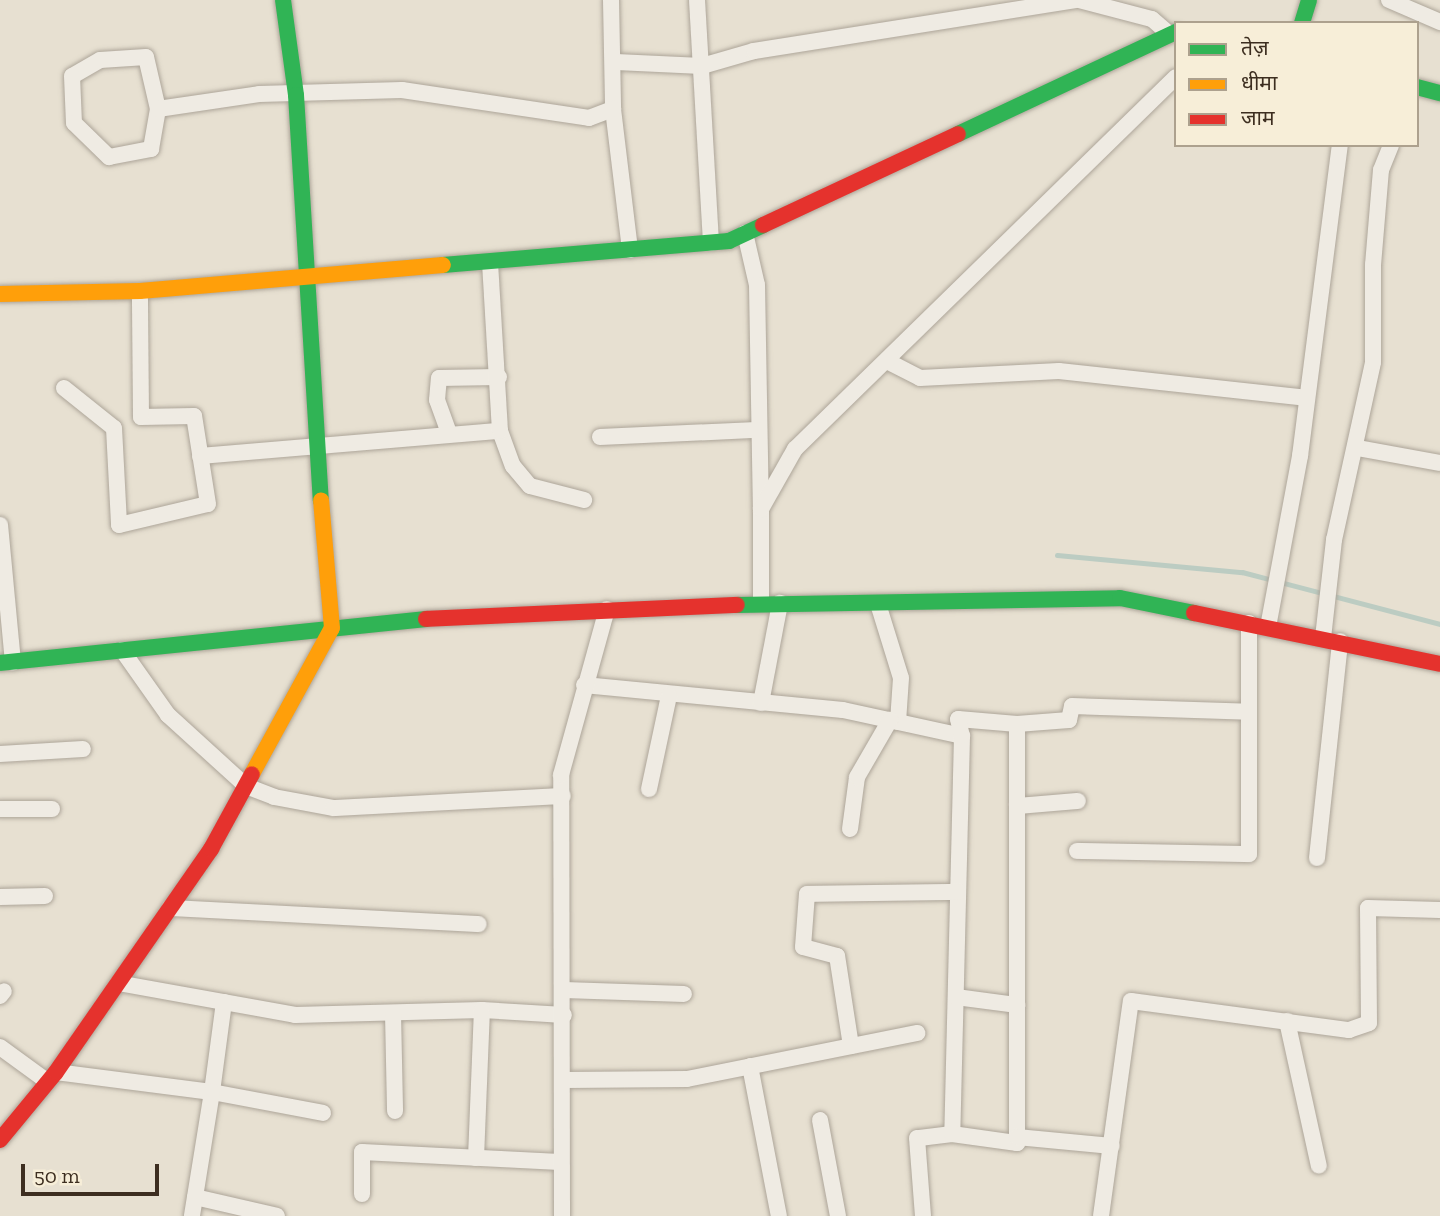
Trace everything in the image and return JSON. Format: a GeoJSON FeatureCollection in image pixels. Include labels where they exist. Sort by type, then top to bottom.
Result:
{"type":"FeatureCollection","features":[{"type":"Feature","properties":{"kind":"street"},"geometry":{"type":"LineString","coordinates":[[0,1140],[52,1077],[170,908],[246,786],[332,628],[303,278],[296,95],[283,0]]}},
{"type":"Feature","properties":{"kind":"street"},"geometry":{"type":"LineString","coordinates":[[611,0],[616,62],[613,109],[630,250]]}},
{"type":"Feature","properties":{"kind":"street"},"geometry":{"type":"LineString","coordinates":[[697,0],[711,243]]}},
{"type":"Feature","properties":{"kind":"street"},"geometry":{"type":"LineString","coordinates":[[0,294],[140,291],[711,243],[746,233],[1172,33],[1152,19],[1078,0],[754,51],[702,66],[616,62]]}},
{"type":"Feature","properties":{"kind":"street"},"geometry":{"type":"LineString","coordinates":[[1303,21],[1309,0]]}},
{"type":"Feature","properties":{"kind":"street"},"geometry":{"type":"LineString","coordinates":[[1388,0],[1440,22]]}},
{"type":"Feature","properties":{"kind":"street"},"geometry":{"type":"LineString","coordinates":[[146,57],[158,109],[151,149],[109,157],[74,123],[72,76],[100,60],[146,57]]}},
{"type":"Feature","properties":{"kind":"street"},"geometry":{"type":"LineString","coordinates":[[761,509],[795,450],[1174,79]]}},
{"type":"Feature","properties":{"kind":"street"},"geometry":{"type":"LineString","coordinates":[[1419,88],[1440,93]]}},
{"type":"Feature","properties":{"kind":"street"},"geometry":{"type":"LineString","coordinates":[[158,109],[296,95],[402,90],[589,118],[613,109]]}},
{"type":"Feature","properties":{"kind":"street"},"geometry":{"type":"LineString","coordinates":[[1268,627],[1306,398],[1340,147]]}},
{"type":"Feature","properties":{"kind":"street"},"geometry":{"type":"LineString","coordinates":[[1323,638],[1334,540],[1358,448],[1373,362],[1381,170],[1390,147]]}},
{"type":"Feature","properties":{"kind":"street"},"geometry":{"type":"LineString","coordinates":[[746,233],[757,285],[761,604]]}},
{"type":"Feature","properties":{"kind":"street"},"geometry":{"type":"LineString","coordinates":[[490,262],[499,377],[500,431],[513,466],[530,486],[584,500]]}},
{"type":"Feature","properties":{"kind":"street"},"geometry":{"type":"LineString","coordinates":[[140,291],[141,417]]}},
{"type":"Feature","properties":{"kind":"street"},"geometry":{"type":"LineString","coordinates":[[887,361],[920,378],[1059,371],[1306,398]]}},
{"type":"Feature","properties":{"kind":"street"},"geometry":{"type":"LineString","coordinates":[[449,433],[437,400],[439,378],[499,377]]}},
{"type":"Feature","properties":{"kind":"street"},"geometry":{"type":"LineString","coordinates":[[64,388],[114,428],[119,525],[208,504],[194,416],[141,417],[114,428]]}},
{"type":"Feature","properties":{"kind":"street"},"geometry":{"type":"LineString","coordinates":[[600,437],[757,430]]}},
{"type":"Feature","properties":{"kind":"street"},"geometry":{"type":"LineString","coordinates":[[200,456],[318,448],[449,433],[500,431]]}},
{"type":"Feature","properties":{"kind":"street"},"geometry":{"type":"LineString","coordinates":[[1358,448],[1440,463]]}},
{"type":"Feature","properties":{"kind":"street"},"geometry":{"type":"LineString","coordinates":[[0,526],[6,662],[332,628],[607,609],[780,603],[879,607],[912,598],[1120,598],[1340,641],[1440,664]]}},
{"type":"Feature","properties":{"kind":"street"},"geometry":{"type":"LineString","coordinates":[[761,703],[780,603]]}},
{"type":"Feature","properties":{"kind":"street"},"geometry":{"type":"LineString","coordinates":[[850,829],[857,777],[894,721],[901,678],[879,607]]}},
{"type":"Feature","properties":{"kind":"street"},"geometry":{"type":"LineString","coordinates":[[562,1216],[560,1162],[565,1080],[561,775],[607,609]]}},
{"type":"Feature","properties":{"kind":"street"},"geometry":{"type":"LineString","coordinates":[[1077,851],[1249,854],[1249,623]]}},
{"type":"Feature","properties":{"kind":"street"},"geometry":{"type":"LineString","coordinates":[[1317,858],[1340,641]]}},
{"type":"Feature","properties":{"kind":"street"},"geometry":{"type":"LineString","coordinates":[[122,650],[168,715],[246,786],[334,808],[563,796]]}},
{"type":"Feature","properties":{"kind":"street"},"geometry":{"type":"LineString","coordinates":[[584,685],[669,696],[761,703],[894,721],[962,736]]}},
{"type":"Feature","properties":{"kind":"street"},"geometry":{"type":"LineString","coordinates":[[649,789],[669,696]]}},
{"type":"Feature","properties":{"kind":"street"},"geometry":{"type":"LineString","coordinates":[[953,1134],[962,736],[958,719],[1017,724],[1069,720],[1072,706],[1249,712]]}},
{"type":"Feature","properties":{"kind":"street"},"geometry":{"type":"LineString","coordinates":[[923,1216],[917,1138],[953,1134],[1017,1143],[1017,724]]}},
{"type":"Feature","properties":{"kind":"street"},"geometry":{"type":"LineString","coordinates":[[0,754],[83,749]]}},
{"type":"Feature","properties":{"kind":"street"},"geometry":{"type":"LineString","coordinates":[[1017,806],[1078,801]]}},
{"type":"Feature","properties":{"kind":"street"},"geometry":{"type":"LineString","coordinates":[[0,809],[52,809]]}},
{"type":"Feature","properties":{"kind":"street"},"geometry":{"type":"LineString","coordinates":[[851,1046],[837,956],[803,947],[807,894],[958,892]]}},
{"type":"Feature","properties":{"kind":"street"},"geometry":{"type":"LineString","coordinates":[[0,897],[45,896]]}},
{"type":"Feature","properties":{"kind":"street"},"geometry":{"type":"LineString","coordinates":[[170,908],[479,924]]}},
{"type":"Feature","properties":{"kind":"street"},"geometry":{"type":"LineString","coordinates":[[1101,1216],[1131,1001],[1349,1030],[1369,1023],[1368,908],[1440,910]]}},
{"type":"Feature","properties":{"kind":"street"},"geometry":{"type":"LineString","coordinates":[[118,983],[295,1015],[482,1010],[564,1015]]}},
{"type":"Feature","properties":{"kind":"street"},"geometry":{"type":"LineString","coordinates":[[564,990],[684,994]]}},
{"type":"Feature","properties":{"kind":"street"},"geometry":{"type":"LineString","coordinates":[[956,997],[1017,1005]]}},
{"type":"Feature","properties":{"kind":"street"},"geometry":{"type":"LineString","coordinates":[[192,1216],[224,1002]]}},
{"type":"Feature","properties":{"kind":"street"},"geometry":{"type":"LineString","coordinates":[[476,1158],[482,1010]]}},
{"type":"Feature","properties":{"kind":"street"},"geometry":{"type":"LineString","coordinates":[[393,1013],[395,1111]]}},
{"type":"Feature","properties":{"kind":"street"},"geometry":{"type":"LineString","coordinates":[[1287,1021],[1319,1166]]}},
{"type":"Feature","properties":{"kind":"street"},"geometry":{"type":"LineString","coordinates":[[565,1080],[687,1079],[917,1033]]}},
{"type":"Feature","properties":{"kind":"street"},"geometry":{"type":"LineString","coordinates":[[0,1047],[52,1077],[212,1092],[323,1113]]}},
{"type":"Feature","properties":{"kind":"street"},"geometry":{"type":"LineString","coordinates":[[750,1066],[779,1216]]}},
{"type":"Feature","properties":{"kind":"street"},"geometry":{"type":"LineString","coordinates":[[820,1120],[838,1216]]}},
{"type":"Feature","properties":{"kind":"street"},"geometry":{"type":"LineString","coordinates":[[1017,1137],[1112,1146]]}},
{"type":"Feature","properties":{"kind":"street"},"geometry":{"type":"LineString","coordinates":[[362,1194],[362,1152],[560,1162]]}},
{"type":"Feature","properties":{"kind":"street"},"geometry":{"type":"LineString","coordinates":[[195,1197],[276,1216]]}},
{"type":"Feature","properties":{"kind":"waterway"},"geometry":{"type":"LineString","coordinates":[[1057,555],[1242,572],[1440,624]]}},
{"type":"Feature","properties":{"kind":"traffic: fast"},"geometry":{"type":"LineString","coordinates":[[283,0],[296,95],[321,500]]}},
{"type":"Feature","properties":{"kind":"traffic: fast"},"geometry":{"type":"LineString","coordinates":[[1303,21],[1309,0]]}},
{"type":"Feature","properties":{"kind":"traffic: fast"},"geometry":{"type":"LineString","coordinates":[[958,134],[1174,33]]}},
{"type":"Feature","properties":{"kind":"traffic: fast"},"geometry":{"type":"LineString","coordinates":[[1419,88],[1440,93]]}},
{"type":"Feature","properties":{"kind":"traffic: fast"},"geometry":{"type":"LineString","coordinates":[[443,265],[729,241],[763,225]]}},
{"type":"Feature","properties":{"kind":"traffic: fast"},"geometry":{"type":"LineString","coordinates":[[737,605],[1120,598],[1194,613]]}},
{"type":"Feature","properties":{"kind":"traffic: fast"},"geometry":{"type":"LineString","coordinates":[[0,663],[426,619]]}},
{"type":"Feature","properties":{"kind":"traffic: slow"},"geometry":{"type":"LineString","coordinates":[[0,294],[140,291],[443,265]]}},
{"type":"Feature","properties":{"kind":"traffic: slow"},"geometry":{"type":"LineString","coordinates":[[252,774],[332,628],[321,500]]}},
{"type":"Feature","properties":{"kind":"traffic: jam"},"geometry":{"type":"LineString","coordinates":[[763,225],[958,134]]}},
{"type":"Feature","properties":{"kind":"traffic: jam"},"geometry":{"type":"LineString","coordinates":[[426,619],[737,605]]}},
{"type":"Feature","properties":{"kind":"traffic: jam"},"geometry":{"type":"LineString","coordinates":[[1194,613],[1440,664]]}},
{"type":"Feature","properties":{"kind":"traffic: jam"},"geometry":{"type":"LineString","coordinates":[[0,1140],[56,1072],[211,849],[252,774]]}}]}
